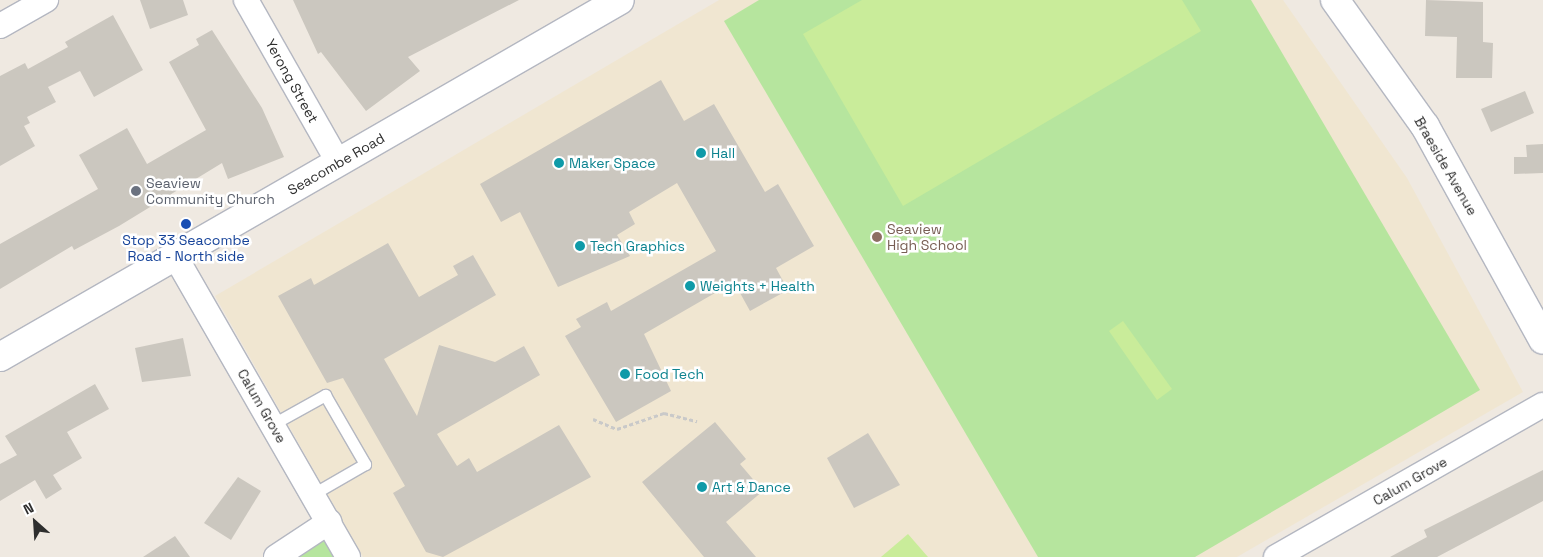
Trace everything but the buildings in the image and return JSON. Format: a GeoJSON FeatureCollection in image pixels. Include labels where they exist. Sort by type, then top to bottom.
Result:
{"type":"FeatureCollection","features":[{"type":"Feature","properties":{"kind":"main road","name":"Seacombe Road"},"geometry":{"type":"LineString","coordinates":[[0,357],[620,0]]}},
{"type":"Feature","properties":{"kind":"main road","name":"Braeside Avenue"},"geometry":{"type":"LineString","coordinates":[[1335,0],[1425,126],[1543,340]]}},
{"type":"Feature","properties":{"kind":"street","name":"Yerong Street"},"geometry":{"type":"LineString","coordinates":[[246,0],[338,162]]}},
{"type":"Feature","properties":{"kind":"street"},"geometry":{"type":"LineString","coordinates":[[0,26],[36,2]]}},
{"type":"Feature","properties":{"kind":"street","name":"Calum Grove"},"geometry":{"type":"LineString","coordinates":[[175,256],[348,557]]}},
{"type":"Feature","properties":{"kind":"street","name":"Calum Grove"},"geometry":{"type":"LineString","coordinates":[[1289,554],[1543,404]]}},
{"type":"Feature","properties":{"kind":"street"},"geometry":{"type":"LineString","coordinates":[[276,557],[329,522]]}},
{"type":"Feature","properties":{"kind":"lane"},"geometry":{"type":"LineString","coordinates":[[273,424],[325,395],[365,464],[313,494]]}},
{"type":"Feature","properties":{"kind":"path"},"geometry":{"type":"LineString","coordinates":[[592,419],[617,429],[664,412],[697,421]]}},
{"type":"Feature","properties":{"kind":"shaded area","name":"Seaview High School"},"geometry":{"type":"Polygon","coordinates":[[[719,0],[1283,0],[1407,178],[1523,392],[1237,557],[363,557],[215,296],[719,0]]]}},
{"type":"Feature","properties":{"kind":"green space"},"geometry":{"type":"Polygon","coordinates":[[[759,0],[1251,0],[1480,390],[1195,557],[1038,557],[724,21],[759,0]]]}},
{"type":"Feature","properties":{"kind":"green space"},"geometry":{"type":"Polygon","coordinates":[[[862,0],[1182,0],[1201,31],[903,206],[803,34],[862,0]]]}},
{"type":"Feature","properties":{"kind":"green space"},"geometry":{"type":"Polygon","coordinates":[[[1123,321],[1172,389],[1157,400],[1109,331],[1123,321]]]}},
{"type":"Feature","properties":{"kind":"green space"},"geometry":{"type":"Polygon","coordinates":[[[326,529],[342,557],[284,557],[326,529]]]}},
{"type":"Feature","properties":{"kind":"green space"},"geometry":{"type":"Polygon","coordinates":[[[908,534],[928,557],[881,557],[908,534]]]}},
{"type":"Feature","properties":{"kind":"place","name":"Hall"},"geometry":{"type":"Point","coordinates":[701,153]}},
{"type":"Feature","properties":{"kind":"place","name":"Maker Space"},"geometry":{"type":"Point","coordinates":[559,163]}},
{"type":"Feature","properties":{"kind":"place","name":"Seaview Community Church"},"geometry":{"type":"Point","coordinates":[136,191]}},
{"type":"Feature","properties":{"kind":"place","name":"Stop 33 Seacombe Road - North side"},"geometry":{"type":"Point","coordinates":[186,224]}},
{"type":"Feature","properties":{"kind":"place","name":"Seaview High School"},"geometry":{"type":"Point","coordinates":[877,237]}},
{"type":"Feature","properties":{"kind":"place","name":"Tech Graphics"},"geometry":{"type":"Point","coordinates":[580,246]}},
{"type":"Feature","properties":{"kind":"place","name":"Weights + Health"},"geometry":{"type":"Point","coordinates":[690,286]}},
{"type":"Feature","properties":{"kind":"place","name":"Food Tech"},"geometry":{"type":"Point","coordinates":[625,374]}},
{"type":"Feature","properties":{"kind":"place","name":"Art & Dance"},"geometry":{"type":"Point","coordinates":[702,487]}}]}
